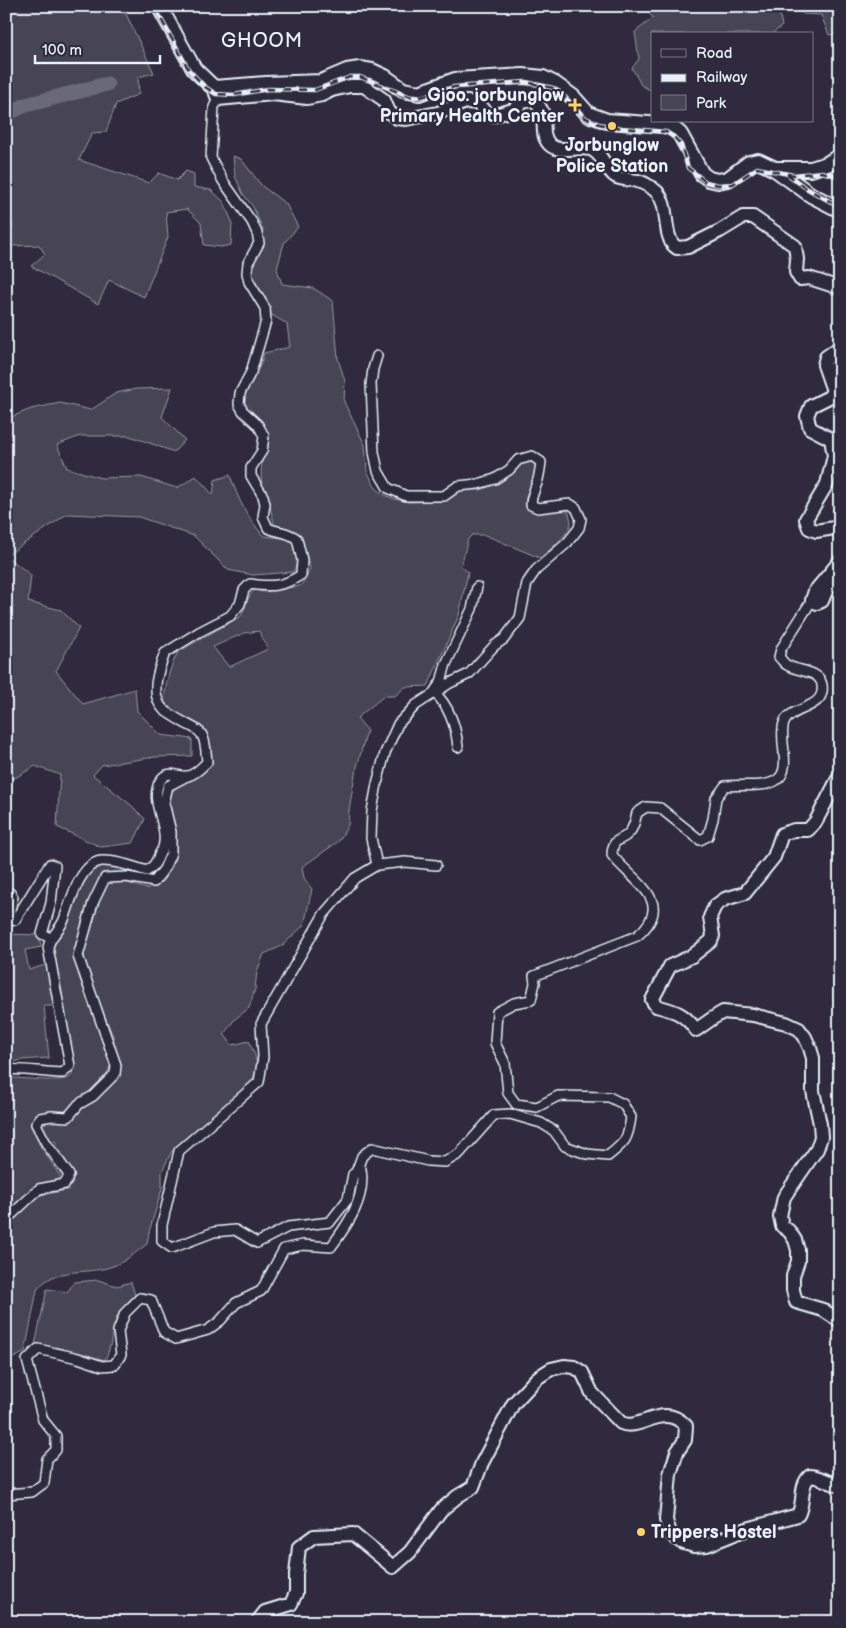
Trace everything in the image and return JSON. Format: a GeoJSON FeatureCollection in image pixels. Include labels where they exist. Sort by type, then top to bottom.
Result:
{"type":"FeatureCollection","features":[{"type":"Feature","properties":{"kind":"main road"},"geometry":{"type":"LineString","coordinates":[[159,6],[194,69],[216,94],[273,94],[307,98],[322,96],[332,90],[350,86],[364,86],[384,100],[389,112],[396,118],[406,119],[438,113],[466,102],[478,103],[487,113],[495,115],[513,110],[522,102],[533,100],[540,105],[544,115],[545,137],[550,146],[558,149],[591,149],[598,154],[610,172],[617,177],[639,181],[657,192],[663,204],[670,240],[677,248],[688,247],[743,217],[753,217],[795,246],[797,258],[796,272],[800,279],[809,278],[840,288]]}},
{"type":"Feature","properties":{"kind":"main road"},"geometry":{"type":"LineString","coordinates":[[216,94],[266,84],[321,82],[347,71],[360,69],[372,71],[385,77],[403,90],[419,93],[454,80],[523,76],[543,78],[573,97],[588,114],[607,121],[662,125],[673,128],[680,134],[702,174],[709,179],[718,181],[728,179],[749,163],[758,161],[775,169],[811,195],[840,210]]}},
{"type":"Feature","properties":{"kind":"main road"},"geometry":{"type":"LineString","coordinates":[[775,169],[811,168],[827,164],[840,156]]}},
{"type":"Feature","properties":{"kind":"main road"},"geometry":{"type":"LineString","coordinates":[[840,347],[826,357],[824,365],[833,391],[829,397],[811,406],[807,416],[810,428],[831,439],[834,456],[827,484],[806,519],[809,528],[816,531],[840,527]]}},
{"type":"Feature","properties":{"kind":"main road"},"geometry":{"type":"LineString","coordinates":[[840,560],[815,591],[812,600],[822,601],[827,589],[840,577]]}},
{"type":"Feature","properties":{"kind":"main road"},"geometry":{"type":"LineString","coordinates":[[840,775],[816,821],[808,830],[794,830],[782,834],[774,857],[745,893],[725,899],[715,906],[710,917],[714,936],[711,941],[692,956],[670,966],[652,1000],[656,1006],[680,1013],[689,1020],[696,1030],[723,1012],[737,1012],[786,1022],[799,1029],[805,1038],[813,1058],[813,1091],[821,1137],[817,1149],[784,1197],[780,1216],[782,1226],[789,1231],[795,1240],[798,1250],[798,1261],[793,1276],[793,1290],[796,1302],[822,1310],[840,1322]]}},
{"type":"Feature","properties":{"kind":"main road"},"geometry":{"type":"LineString","coordinates":[[257,1622],[265,1612],[291,1604],[296,1593],[299,1547],[314,1536],[353,1534],[393,1567],[410,1552],[441,1510],[473,1487],[482,1463],[513,1404],[537,1378],[552,1369],[564,1366],[574,1367],[582,1372],[592,1392],[621,1423],[627,1426],[659,1416],[680,1420],[686,1426],[685,1440],[677,1452],[670,1474],[666,1520],[670,1532],[681,1542],[694,1546],[707,1545],[748,1529],[798,1515],[801,1508],[805,1481],[810,1476],[819,1477],[840,1485]]}},
{"type":"Feature","properties":{"kind":"street"},"geometry":{"type":"LineString","coordinates":[[6,1220],[39,1189],[65,1184],[69,1175],[40,1134],[36,1124],[40,1118],[52,1116],[68,1117],[79,1104],[93,1096],[115,1074],[116,1065],[78,956],[93,902],[105,878],[127,877],[154,882],[164,869],[171,853],[171,832],[164,803],[168,786],[199,770],[207,762],[202,735],[195,728],[162,707],[157,695],[157,681],[165,653],[230,616],[240,604],[244,590],[250,584],[276,586],[291,582],[301,575],[302,560],[297,539],[288,532],[277,532],[268,528],[263,516],[265,504],[263,496],[251,476],[251,468],[262,451],[264,436],[258,425],[243,411],[239,404],[240,393],[251,372],[266,321],[265,308],[249,282],[247,273],[248,263],[259,243],[257,233],[252,222],[223,181],[211,158],[216,94]]}},
{"type":"Feature","properties":{"kind":"street"},"geometry":{"type":"LineString","coordinates":[[377,356],[371,384],[374,452],[378,471],[388,488],[406,496],[444,496],[458,486],[478,484],[495,479],[518,460],[532,456],[541,462],[540,471],[531,496],[531,505],[538,508],[570,504],[576,508],[581,519],[579,528],[567,543],[536,570],[526,583],[520,618],[504,639],[494,646],[468,674],[434,692],[416,705],[398,724],[385,753],[372,812],[371,838],[377,865]]}},
{"type":"Feature","properties":{"kind":"street"},"geometry":{"type":"LineString","coordinates":[[434,692],[441,682],[446,664],[472,609],[477,587]]}},
{"type":"Feature","properties":{"kind":"street"},"geometry":{"type":"LineString","coordinates":[[436,865],[405,862],[377,865],[355,878],[324,914],[261,1024],[263,1056],[259,1082],[179,1151],[162,1225],[162,1241],[172,1248],[214,1232],[235,1230],[257,1243],[288,1227],[330,1222],[348,1199],[353,1174],[356,1172],[362,1156],[372,1148],[428,1161],[445,1162],[459,1154],[494,1115],[510,1114],[541,1123],[554,1131],[565,1146],[587,1154],[608,1156],[624,1143],[631,1117],[623,1104],[609,1096],[558,1096],[537,1107],[516,1104],[508,1092],[505,1063],[495,1043],[497,1012],[514,1003],[531,1000],[535,983],[534,976],[637,936],[648,927],[652,918],[652,905],[647,890],[620,866],[612,855],[612,847],[618,839],[628,834],[634,825],[637,813],[646,808],[660,808],[700,840],[708,836],[716,798],[725,786],[771,783],[780,778],[785,763],[782,733],[784,722],[788,716],[810,706],[821,695],[822,686],[819,678],[812,673],[786,665],[779,657],[785,643],[812,600]]}},
{"type":"Feature","properties":{"kind":"street"},"geometry":{"type":"LineString","coordinates":[[434,692],[441,698],[450,714],[457,736],[458,747]]}},
{"type":"Feature","properties":{"kind":"street"},"geometry":{"type":"LineString","coordinates":[[6,1070],[18,1069],[63,1073],[70,1066],[48,947],[50,938],[64,920],[72,896],[81,878],[92,864],[102,861],[113,862],[147,871],[153,867],[164,842],[164,828],[158,809],[157,793],[159,782],[164,776],[171,774],[188,776]]}},
{"type":"Feature","properties":{"kind":"street"},"geometry":{"type":"LineString","coordinates":[[6,897],[10,893],[13,896],[8,919],[15,920],[50,864],[54,866],[51,903],[42,934],[50,938]]}},
{"type":"Feature","properties":{"kind":"street"},"geometry":{"type":"LineString","coordinates":[[6,1494],[32,1492],[44,1483],[47,1459],[56,1450],[56,1436],[43,1420],[27,1360],[38,1349],[78,1358],[102,1366],[114,1365],[121,1355],[118,1331],[125,1313],[140,1298],[151,1300],[164,1332],[176,1339],[208,1330],[220,1321],[236,1303],[261,1291],[284,1249],[303,1245],[330,1247],[346,1227],[360,1199],[363,1180],[361,1169],[356,1172]]}},
{"type":"Feature","properties":{"kind":"green space"},"geometry":{"type":"Polygon","coordinates":[[[6,6],[106,6],[126,14],[154,73],[138,77],[139,94],[116,104],[106,132],[92,133],[79,160],[149,183],[159,173],[177,180],[186,171],[194,174],[194,187],[211,190],[224,202],[232,222],[231,245],[221,247],[204,245],[201,223],[187,209],[166,212],[168,237],[144,297],[109,280],[98,304],[31,266],[45,254],[39,245],[12,246],[13,223],[6,219],[6,120],[29,110],[107,86],[112,82],[106,79],[25,103],[6,111],[6,6]]]}},
{"type":"Feature","properties":{"kind":"green space"},"geometry":{"type":"Polygon","coordinates":[[[644,6],[778,6],[782,26],[774,32],[651,32],[651,90],[641,85],[632,68],[639,59],[635,32],[653,18],[644,6]]]}},
{"type":"Feature","properties":{"kind":"green space"},"geometry":{"type":"Polygon","coordinates":[[[796,6],[840,6],[840,18],[836,19],[837,34],[829,35],[821,15],[803,14],[796,6]]]}},
{"type":"Feature","properties":{"kind":"green space"},"geometry":{"type":"Polygon","coordinates":[[[233,156],[241,159],[262,186],[286,204],[298,227],[284,243],[277,269],[282,284],[313,288],[333,301],[338,359],[345,381],[344,402],[365,445],[367,471],[375,487],[383,494],[394,499],[409,502],[445,501],[460,489],[481,490],[500,482],[509,476],[518,463],[531,458],[538,465],[533,488],[527,493],[525,503],[530,509],[568,511],[571,523],[563,537],[540,558],[485,535],[472,535],[468,539],[461,566],[468,572],[459,615],[428,686],[405,687],[395,696],[384,696],[357,718],[367,730],[355,774],[348,825],[339,841],[302,867],[304,878],[312,889],[304,925],[282,946],[264,954],[257,971],[255,989],[249,1008],[235,1019],[224,1034],[232,1045],[249,1041],[255,1055],[256,1069],[249,1088],[172,1151],[162,1171],[162,1189],[147,1244],[130,1257],[115,1265],[101,1269],[61,1274],[44,1282],[37,1290],[25,1352],[6,1362],[6,1227],[40,1195],[68,1190],[73,1183],[71,1170],[55,1141],[48,1140],[40,1124],[44,1119],[70,1120],[119,1063],[113,1036],[86,970],[84,955],[95,904],[108,882],[128,883],[147,889],[163,880],[172,867],[174,849],[174,826],[169,810],[169,796],[177,787],[201,775],[206,769],[211,756],[209,741],[202,729],[165,706],[166,685],[172,664],[178,652],[241,616],[254,590],[264,592],[300,586],[306,579],[310,568],[301,537],[290,530],[276,529],[261,475],[267,436],[248,412],[244,402],[245,388],[260,366],[264,353],[290,347],[287,324],[270,314],[252,277],[251,266],[260,244],[263,229],[235,176],[233,156]],[[259,631],[244,633],[213,647],[229,667],[268,649],[259,631]]]}},
{"type":"Feature","properties":{"kind":"green space"},"geometry":{"type":"Polygon","coordinates":[[[172,388],[162,417],[185,440],[174,452],[130,436],[80,436],[57,445],[67,468],[101,478],[141,477],[177,488],[196,476],[213,495],[215,480],[230,475],[244,507],[263,536],[292,539],[299,560],[293,572],[253,575],[228,570],[194,536],[139,517],[67,514],[6,556],[6,419],[31,409],[60,403],[91,410],[116,393],[136,389],[172,388]]]}},
{"type":"Feature","properties":{"kind":"green space"},"geometry":{"type":"Polygon","coordinates":[[[6,556],[31,575],[28,602],[61,610],[79,628],[56,671],[83,704],[135,689],[137,711],[161,735],[192,739],[192,756],[155,757],[102,765],[93,775],[131,805],[145,819],[133,843],[101,847],[57,827],[60,775],[35,766],[15,778],[6,776],[6,556]]]}},
{"type":"Feature","properties":{"kind":"green space"},"geometry":{"type":"Polygon","coordinates":[[[167,778],[173,778],[167,784],[165,819],[167,854],[159,871],[151,879],[104,875],[91,897],[77,964],[80,979],[111,1062],[109,1068],[99,1084],[77,1107],[60,1116],[33,1123],[39,1144],[60,1176],[59,1183],[36,1187],[6,1216],[6,1078],[58,1080],[70,1077],[74,1070],[74,1062],[51,955],[52,942],[72,898],[86,876],[93,869],[105,864],[146,873],[162,855],[159,806],[162,785],[167,778]]]}},
{"type":"Feature","properties":{"kind":"green space"},"geometry":{"type":"Polygon","coordinates":[[[6,934],[39,935],[41,947],[25,950],[29,970],[48,964],[54,1006],[44,1006],[49,1058],[21,1060],[6,1064],[6,934]]]}},
{"type":"Feature","properties":{"kind":"green space"},"geometry":{"type":"Polygon","coordinates":[[[98,1280],[117,1286],[131,1282],[135,1295],[124,1306],[118,1316],[105,1360],[58,1348],[35,1345],[47,1289],[67,1292],[75,1282],[98,1280]]]}},
{"type":"Feature","properties":{"kind":"waterway"},"geometry":{"type":"LineString","coordinates":[[6,114],[26,105],[107,84]]}},
{"type":"Feature","properties":{"kind":"railway"},"geometry":{"type":"LineString","coordinates":[[154,6],[189,70],[205,87],[216,94],[234,95],[268,89],[315,90],[350,77],[360,77],[411,97],[421,97],[454,87],[526,82],[553,88],[561,93],[586,118],[599,124],[666,132],[681,145],[688,168],[706,182],[718,185],[733,184],[757,168],[794,175],[822,172],[840,177]]}},
{"type":"Feature","properties":{"kind":"railway"},"geometry":{"type":"LineString","coordinates":[[787,174],[806,188],[840,207]]}},
{"type":"Feature","properties":{"kind":"place","name":"Gjoo. jorbunglow Primary Health Center"},"geometry":{"type":"Point","coordinates":[575,105]}},
{"type":"Feature","properties":{"kind":"place","name":"Jorbunglow Police Station"},"geometry":{"type":"Point","coordinates":[612,126]}},
{"type":"Feature","properties":{"kind":"place","name":"Trippers Hostel"},"geometry":{"type":"Point","coordinates":[641,1532]}},
{"type":"Feature","properties":{"kind":"district","name":"GHOOM"},"geometry":{"type":"Point","coordinates":[262,41]}}]}
